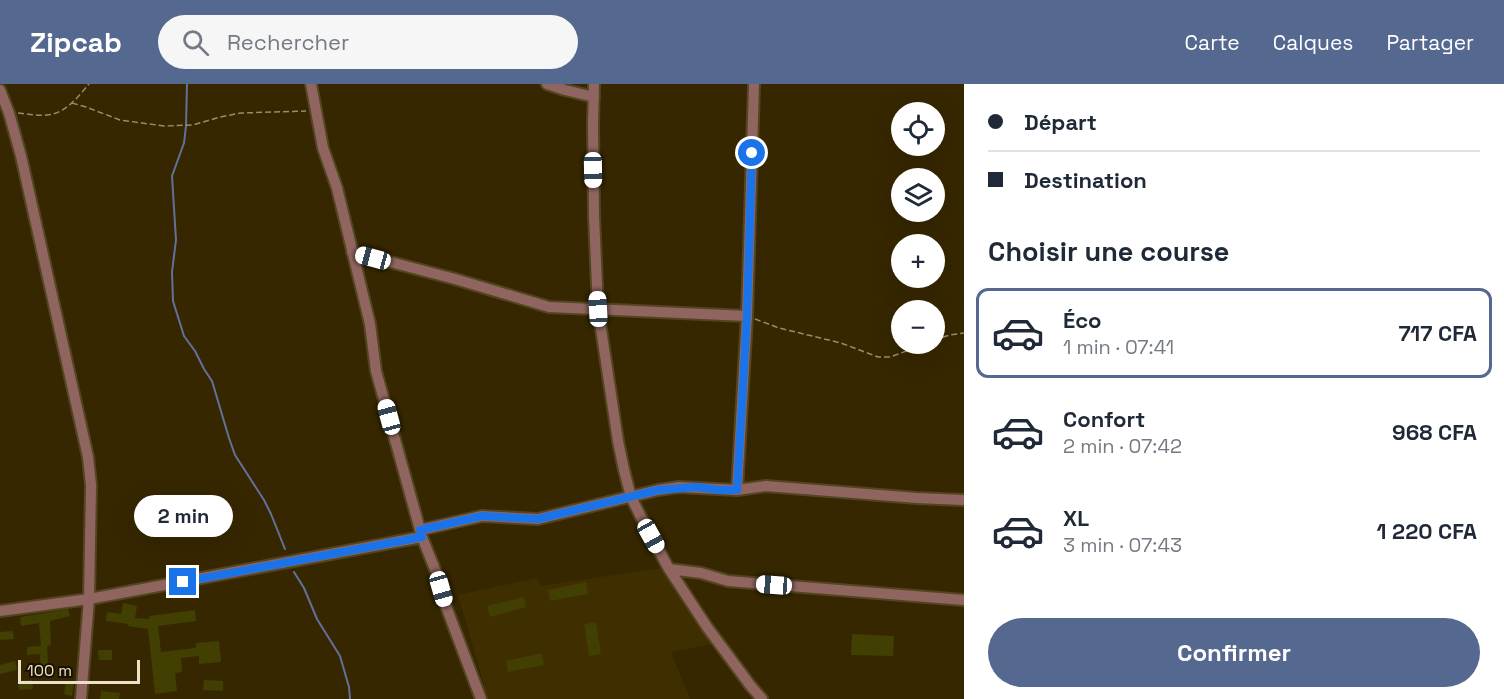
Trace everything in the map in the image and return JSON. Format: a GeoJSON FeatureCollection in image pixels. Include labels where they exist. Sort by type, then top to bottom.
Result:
{"type":"FeatureCollection","features":[{"type":"Feature","properties":{"kind":"street"},"geometry":{"type":"LineString","coordinates":[[311,84],[322,148],[337,188],[370,324],[376,371],[421,533],[481,699]]}},
{"type":"Feature","properties":{"kind":"street"},"geometry":{"type":"LineString","coordinates":[[547,84],[594,97]]}},
{"type":"Feature","properties":{"kind":"street"},"geometry":{"type":"LineString","coordinates":[[594,84],[594,216],[598,309],[618,441],[632,497],[669,569],[707,627],[762,699]]}},
{"type":"Feature","properties":{"kind":"street"},"geometry":{"type":"LineString","coordinates":[[737,490],[747,316],[754,84]]}},
{"type":"Feature","properties":{"kind":"street"},"geometry":{"type":"LineString","coordinates":[[0,90],[21,156],[88,458],[91,485],[89,599],[81,699]]}},
{"type":"Feature","properties":{"kind":"street"},"geometry":{"type":"LineString","coordinates":[[352,252],[542,305],[565,309],[747,316]]}},
{"type":"Feature","properties":{"kind":"street"},"geometry":{"type":"LineString","coordinates":[[0,611],[89,599],[421,533],[482,516],[538,519],[658,490],[679,488],[737,490],[766,486],[964,500]]}},
{"type":"Feature","properties":{"kind":"street"},"geometry":{"type":"LineString","coordinates":[[669,569],[701,573],[728,581],[964,600]]}},
{"type":"Feature","properties":{"kind":"path"},"geometry":{"type":"LineString","coordinates":[[9,113],[46,116],[54,114],[72,104],[89,84]]}},
{"type":"Feature","properties":{"kind":"path"},"geometry":{"type":"LineString","coordinates":[[72,104],[120,120],[164,126],[199,124],[241,113],[316,110]]}},
{"type":"Feature","properties":{"kind":"path"},"geometry":{"type":"LineString","coordinates":[[747,316],[779,328],[841,343],[878,357],[898,354]]}},
{"type":"Feature","properties":{"kind":"path"},"geometry":{"type":"LineString","coordinates":[[945,337],[964,333]]}},
{"type":"Feature","properties":{"kind":"shaded area"},"geometry":{"type":"Polygon","coordinates":[[[660,568],[712,644],[671,652],[690,699],[488,699],[458,595],[537,578],[540,586],[660,568]]]}},
{"type":"Feature","properties":{"kind":"building"},"geometry":{"type":"Polygon","coordinates":[[[586,582],[588,594],[550,601],[548,590],[586,582]]]}},
{"type":"Feature","properties":{"kind":"building"},"geometry":{"type":"Polygon","coordinates":[[[524,597],[526,607],[490,617],[487,606],[524,597]]]}},
{"type":"Feature","properties":{"kind":"building"},"geometry":{"type":"Polygon","coordinates":[[[123,603],[137,606],[135,618],[149,619],[149,616],[195,610],[196,621],[158,626],[161,652],[196,648],[196,643],[219,641],[221,662],[199,664],[199,656],[181,658],[182,672],[175,673],[177,691],[155,694],[148,629],[106,621],[107,612],[121,614],[123,603]]]}},
{"type":"Feature","properties":{"kind":"building"},"geometry":{"type":"Polygon","coordinates":[[[68,609],[70,616],[50,621],[51,645],[47,646],[49,676],[41,676],[40,654],[27,655],[27,647],[41,646],[39,623],[21,626],[20,617],[68,609]]]}},
{"type":"Feature","properties":{"kind":"building"},"geometry":{"type":"Polygon","coordinates":[[[596,622],[601,654],[589,656],[584,624],[596,622]]]}},
{"type":"Feature","properties":{"kind":"building"},"geometry":{"type":"Polygon","coordinates":[[[13,631],[14,639],[0,640],[0,632],[13,631]]]}},
{"type":"Feature","properties":{"kind":"building"},"geometry":{"type":"Polygon","coordinates":[[[852,634],[894,636],[893,656],[851,655],[852,634]]]}},
{"type":"Feature","properties":{"kind":"building"},"geometry":{"type":"Polygon","coordinates":[[[98,650],[112,650],[112,660],[99,660],[98,650]]]}},
{"type":"Feature","properties":{"kind":"building"},"geometry":{"type":"Polygon","coordinates":[[[542,653],[544,665],[508,672],[506,661],[542,653]]]}},
{"type":"Feature","properties":{"kind":"building"},"geometry":{"type":"Polygon","coordinates":[[[15,661],[17,670],[0,674],[0,665],[15,661]]]}},
{"type":"Feature","properties":{"kind":"building"},"geometry":{"type":"Polygon","coordinates":[[[32,680],[33,689],[19,690],[18,681],[32,680]]]}},
{"type":"Feature","properties":{"kind":"building"},"geometry":{"type":"Polygon","coordinates":[[[204,680],[223,681],[223,691],[203,690],[204,680]]]}},
{"type":"Feature","properties":{"kind":"building"},"geometry":{"type":"Polygon","coordinates":[[[66,682],[74,684],[72,696],[64,694],[66,682]]]}},
{"type":"Feature","properties":{"kind":"building"},"geometry":{"type":"Polygon","coordinates":[[[101,691],[120,693],[119,699],[100,699],[101,691]]]}},
{"type":"Feature","properties":{"kind":"waterway"},"geometry":{"type":"LineString","coordinates":[[187,84],[184,143],[172,176],[176,240],[172,272],[173,301],[184,336],[212,381],[235,455],[264,500],[285,549]]}},
{"type":"Feature","properties":{"kind":"waterway"},"geometry":{"type":"LineString","coordinates":[[294,572],[304,588],[317,619],[340,656],[350,699]]}},
{"type":"Feature","properties":{"kind":"route"},"geometry":{"type":"LineString","coordinates":[[183,582],[422,537],[420,530],[468,518],[482,516],[538,519],[658,490],[696,487],[737,490],[747,316],[752,153]]}}]}
